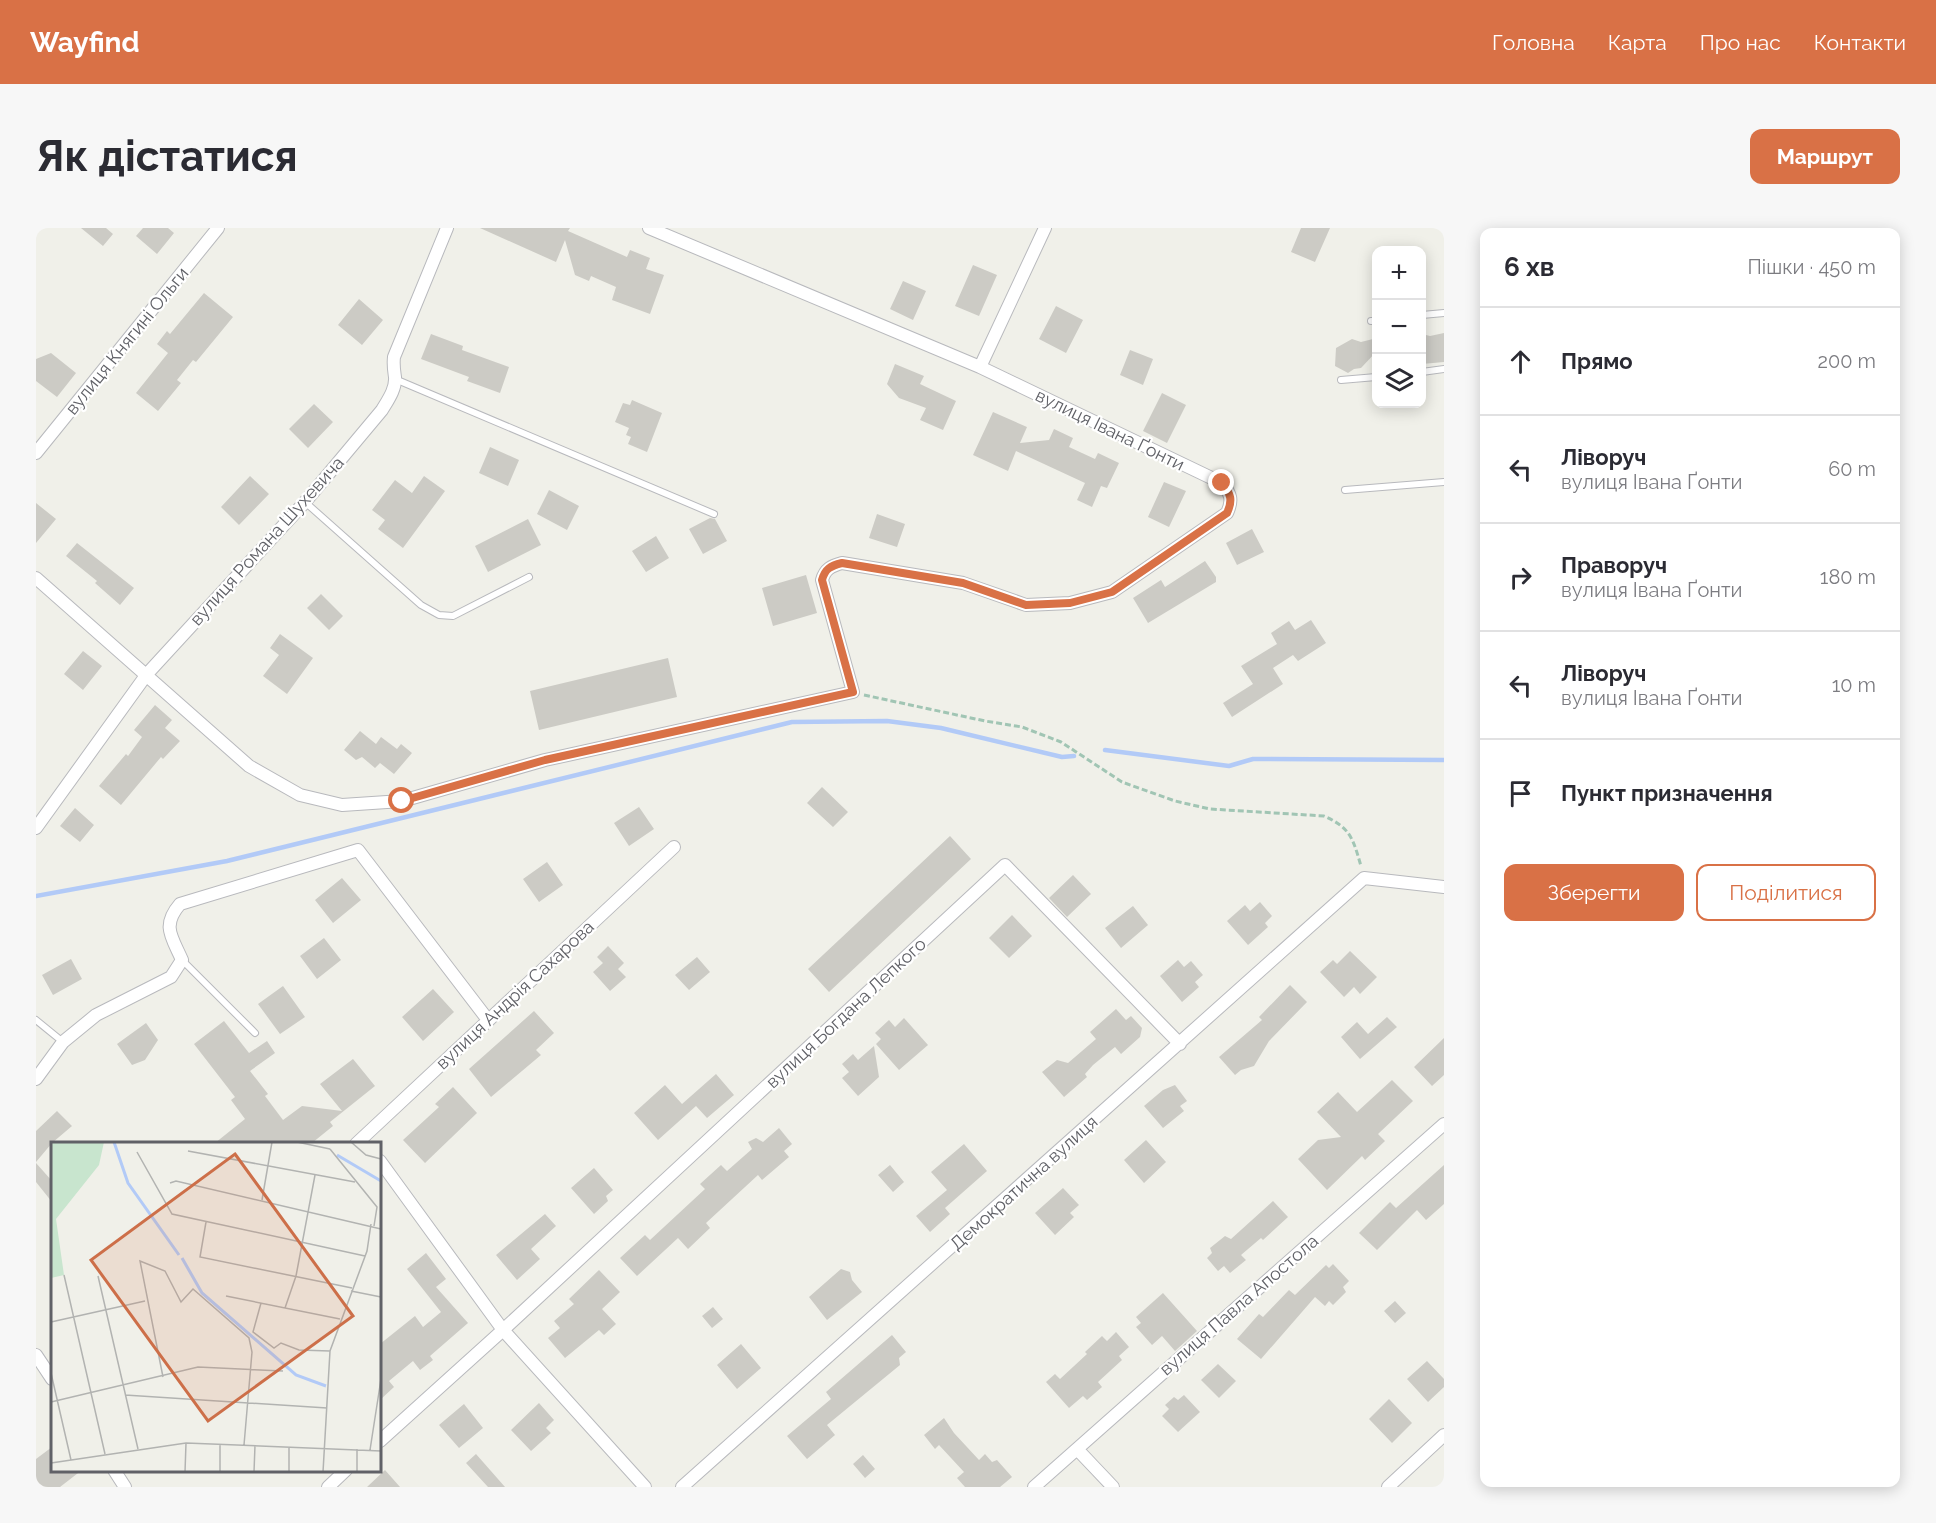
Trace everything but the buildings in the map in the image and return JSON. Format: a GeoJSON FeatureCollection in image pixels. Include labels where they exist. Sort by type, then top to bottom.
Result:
{"type":"FeatureCollection","features":[{"type":"Feature","properties":{"kind":"street","name":"вулиця Княгині Ольги"},"geometry":{"type":"LineString","coordinates":[[36,453],[218,228]]}},
{"type":"Feature","properties":{"kind":"street","name":"вулиця Романа Шухевича"},"geometry":{"type":"LineString","coordinates":[[36,828],[147,674],[305,501],[382,410],[392,395],[395,379],[392,368],[394,357],[447,228]]}},
{"type":"Feature","properties":{"kind":"street","name":"вулиця Івана Ґонти"},"geometry":{"type":"LineString","coordinates":[[649,228],[980,367],[1222,483],[1230,493],[1231,504],[1227,513],[1112,592],[1070,603],[1026,605],[963,583],[842,563],[831,566],[824,573],[822,580],[853,692]]}},
{"type":"Feature","properties":{"kind":"street"},"geometry":{"type":"LineString","coordinates":[[980,367],[1045,228]]}},
{"type":"Feature","properties":{"kind":"street"},"geometry":{"type":"LineString","coordinates":[[36,578],[249,766],[300,795],[342,805],[402,801],[545,760],[853,692]]}},
{"type":"Feature","properties":{"kind":"street","name":"вулиця Андрія Сахарова"},"geometry":{"type":"LineString","coordinates":[[362,1142],[488,1020],[674,847]]}},
{"type":"Feature","properties":{"kind":"street"},"geometry":{"type":"LineString","coordinates":[[36,1079],[63,1042],[96,1015],[171,977],[183,960],[169,928],[171,915],[180,904],[358,850],[488,1020]]}},
{"type":"Feature","properties":{"kind":"street","name":"вулиця Богдана Лепкого"},"geometry":{"type":"LineString","coordinates":[[381,1440],[504,1330],[1005,865],[1180,1044]]}},
{"type":"Feature","properties":{"kind":"street"},"geometry":{"type":"LineString","coordinates":[[1364,878],[1444,887]]}},
{"type":"Feature","properties":{"kind":"street","name":"Демократична вулиця"},"geometry":{"type":"LineString","coordinates":[[682,1487],[1364,878]]}},
{"type":"Feature","properties":{"kind":"street","name":"вулиця Павла Апостола"},"geometry":{"type":"LineString","coordinates":[[1034,1487],[1444,1124]]}},
{"type":"Feature","properties":{"kind":"street"},"geometry":{"type":"LineString","coordinates":[[381,1162],[504,1330],[645,1487]]}},
{"type":"Feature","properties":{"kind":"street"},"geometry":{"type":"LineString","coordinates":[[36,1355],[51,1378]]}},
{"type":"Feature","properties":{"kind":"street"},"geometry":{"type":"LineString","coordinates":[[1388,1487],[1444,1435]]}},
{"type":"Feature","properties":{"kind":"street"},"geometry":{"type":"LineString","coordinates":[[1077,1449],[1113,1487]]}},
{"type":"Feature","properties":{"kind":"street"},"geometry":{"type":"LineString","coordinates":[[115,1472],[125,1487]]}},
{"type":"Feature","properties":{"kind":"street"},"geometry":{"type":"LineString","coordinates":[[328,1487],[344,1472]]}},
{"type":"Feature","properties":{"kind":"lane"},"geometry":{"type":"LineString","coordinates":[[1426,314],[1444,312]]}},
{"type":"Feature","properties":{"kind":"lane"},"geometry":{"type":"LineString","coordinates":[[1426,371],[1444,369]]}},
{"type":"Feature","properties":{"kind":"lane"},"geometry":{"type":"LineString","coordinates":[[1341,380],[1372,377]]}},
{"type":"Feature","properties":{"kind":"lane"},"geometry":{"type":"LineString","coordinates":[[395,379],[714,514]]}},
{"type":"Feature","properties":{"kind":"lane"},"geometry":{"type":"LineString","coordinates":[[1346,490],[1444,482]]}},
{"type":"Feature","properties":{"kind":"lane"},"geometry":{"type":"LineString","coordinates":[[305,501],[421,605],[439,615],[453,616],[529,577]]}},
{"type":"Feature","properties":{"kind":"lane"},"geometry":{"type":"LineString","coordinates":[[183,960],[255,1033]]}},
{"type":"Feature","properties":{"kind":"lane"},"geometry":{"type":"LineString","coordinates":[[36,1020],[63,1042]]}},
{"type":"Feature","properties":{"kind":"path"},"geometry":{"type":"LineString","coordinates":[[853,692],[1022,727],[1061,742],[1122,782],[1175,801],[1210,809],[1324,816],[1340,823],[1352,837],[1364,878]]}},
{"type":"Feature","properties":{"kind":"waterway"},"geometry":{"type":"LineString","coordinates":[[36,896],[227,861],[792,722],[887,721],[941,728],[1062,757],[1074,756]]}},
{"type":"Feature","properties":{"kind":"waterway"},"geometry":{"type":"LineString","coordinates":[[1105,750],[1229,766],[1253,759],[1444,760]]}},
{"type":"Feature","properties":{"kind":"route"},"geometry":{"type":"LineString","coordinates":[[402,801],[545,760],[853,692],[822,580],[824,573],[831,566],[842,563],[963,583],[1026,605],[1070,603],[1112,592],[1227,513],[1231,504],[1230,493],[1222,483]]}}]}
